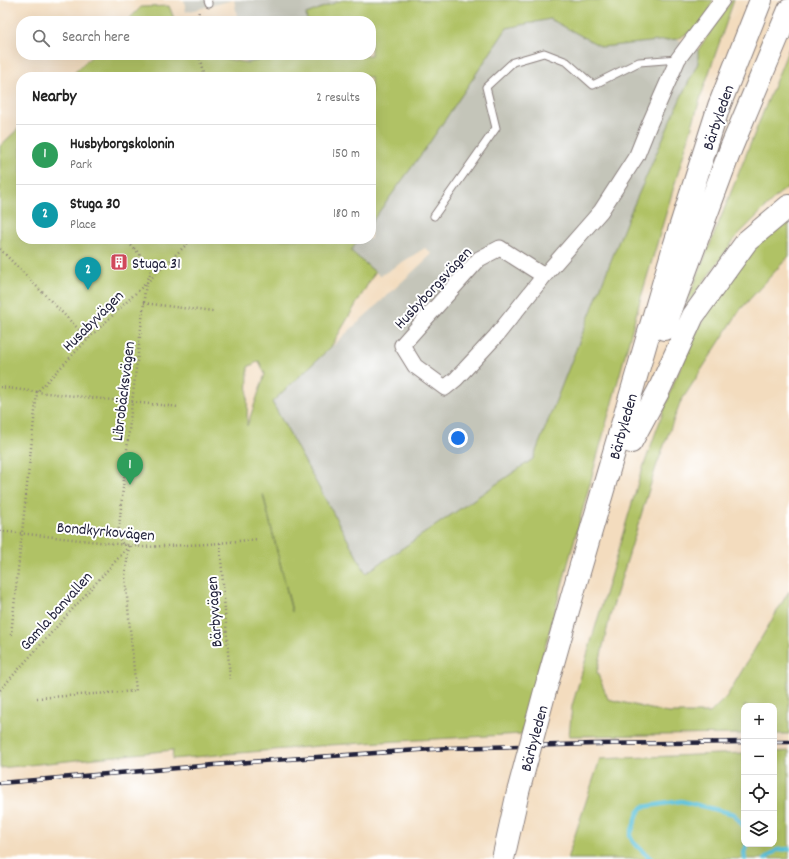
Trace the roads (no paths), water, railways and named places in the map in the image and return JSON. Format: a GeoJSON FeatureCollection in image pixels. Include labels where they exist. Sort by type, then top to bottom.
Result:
{"type":"FeatureCollection","features":[{"type":"Feature","properties":{"kind":"main road","name":"Bärbyleden"},"geometry":{"type":"LineString","coordinates":[[516,859],[532,790],[551,692],[579,572],[673,250],[719,106],[761,0]]}},
{"type":"Feature","properties":{"kind":"main road","name":"Bärbyleden"},"geometry":{"type":"LineString","coordinates":[[503,859],[518,792],[631,442],[666,325],[731,148],[789,10]]}},
{"type":"Feature","properties":{"kind":"main road"},"geometry":{"type":"LineString","coordinates":[[631,442],[659,390],[693,316],[747,241],[789,206]]}},
{"type":"Feature","properties":{"kind":"street","name":"Husbyborgsvägen"},"geometry":{"type":"LineString","coordinates":[[544,276],[500,248],[478,259],[402,345],[415,366],[445,388],[456,379],[496,336],[544,276],[601,211],[637,155],[678,59],[722,0]]}},
{"type":"Feature","properties":{"kind":"lane"},"geometry":{"type":"LineString","coordinates":[[434,216],[496,128],[486,87],[513,62],[544,53],[566,62],[593,85],[639,62],[678,59]]}},
{"type":"Feature","properties":{"kind":"waterway"},"geometry":{"type":"LineString","coordinates":[[651,859],[633,842],[630,836],[638,813],[643,807],[681,801],[734,814],[741,823]]}},
{"type":"Feature","properties":{"kind":"waterway"},"geometry":{"type":"LineString","coordinates":[[745,859],[744,853],[746,847]]}},
{"type":"Feature","properties":{"kind":"waterway"},"geometry":{"type":"LineString","coordinates":[[765,859],[777,850],[789,849]]}},
{"type":"Feature","properties":{"kind":"railway"},"geometry":{"type":"LineString","coordinates":[[0,783],[274,760],[448,748],[741,742]]}},
{"type":"Feature","properties":{"kind":"railway"},"geometry":{"type":"LineString","coordinates":[[777,742],[789,742]]}},
{"type":"Feature","properties":{"kind":"place","name":"Stuga 31"},"geometry":{"type":"Point","coordinates":[119,262]}},
{"type":"Feature","properties":{"kind":"place","name":"Stuga 30"},"geometry":{"type":"Point","coordinates":[88,290]}},
{"type":"Feature","properties":{"kind":"place","name":"Husbyborgskolonin"},"geometry":{"type":"Point","coordinates":[130,485]}}]}
